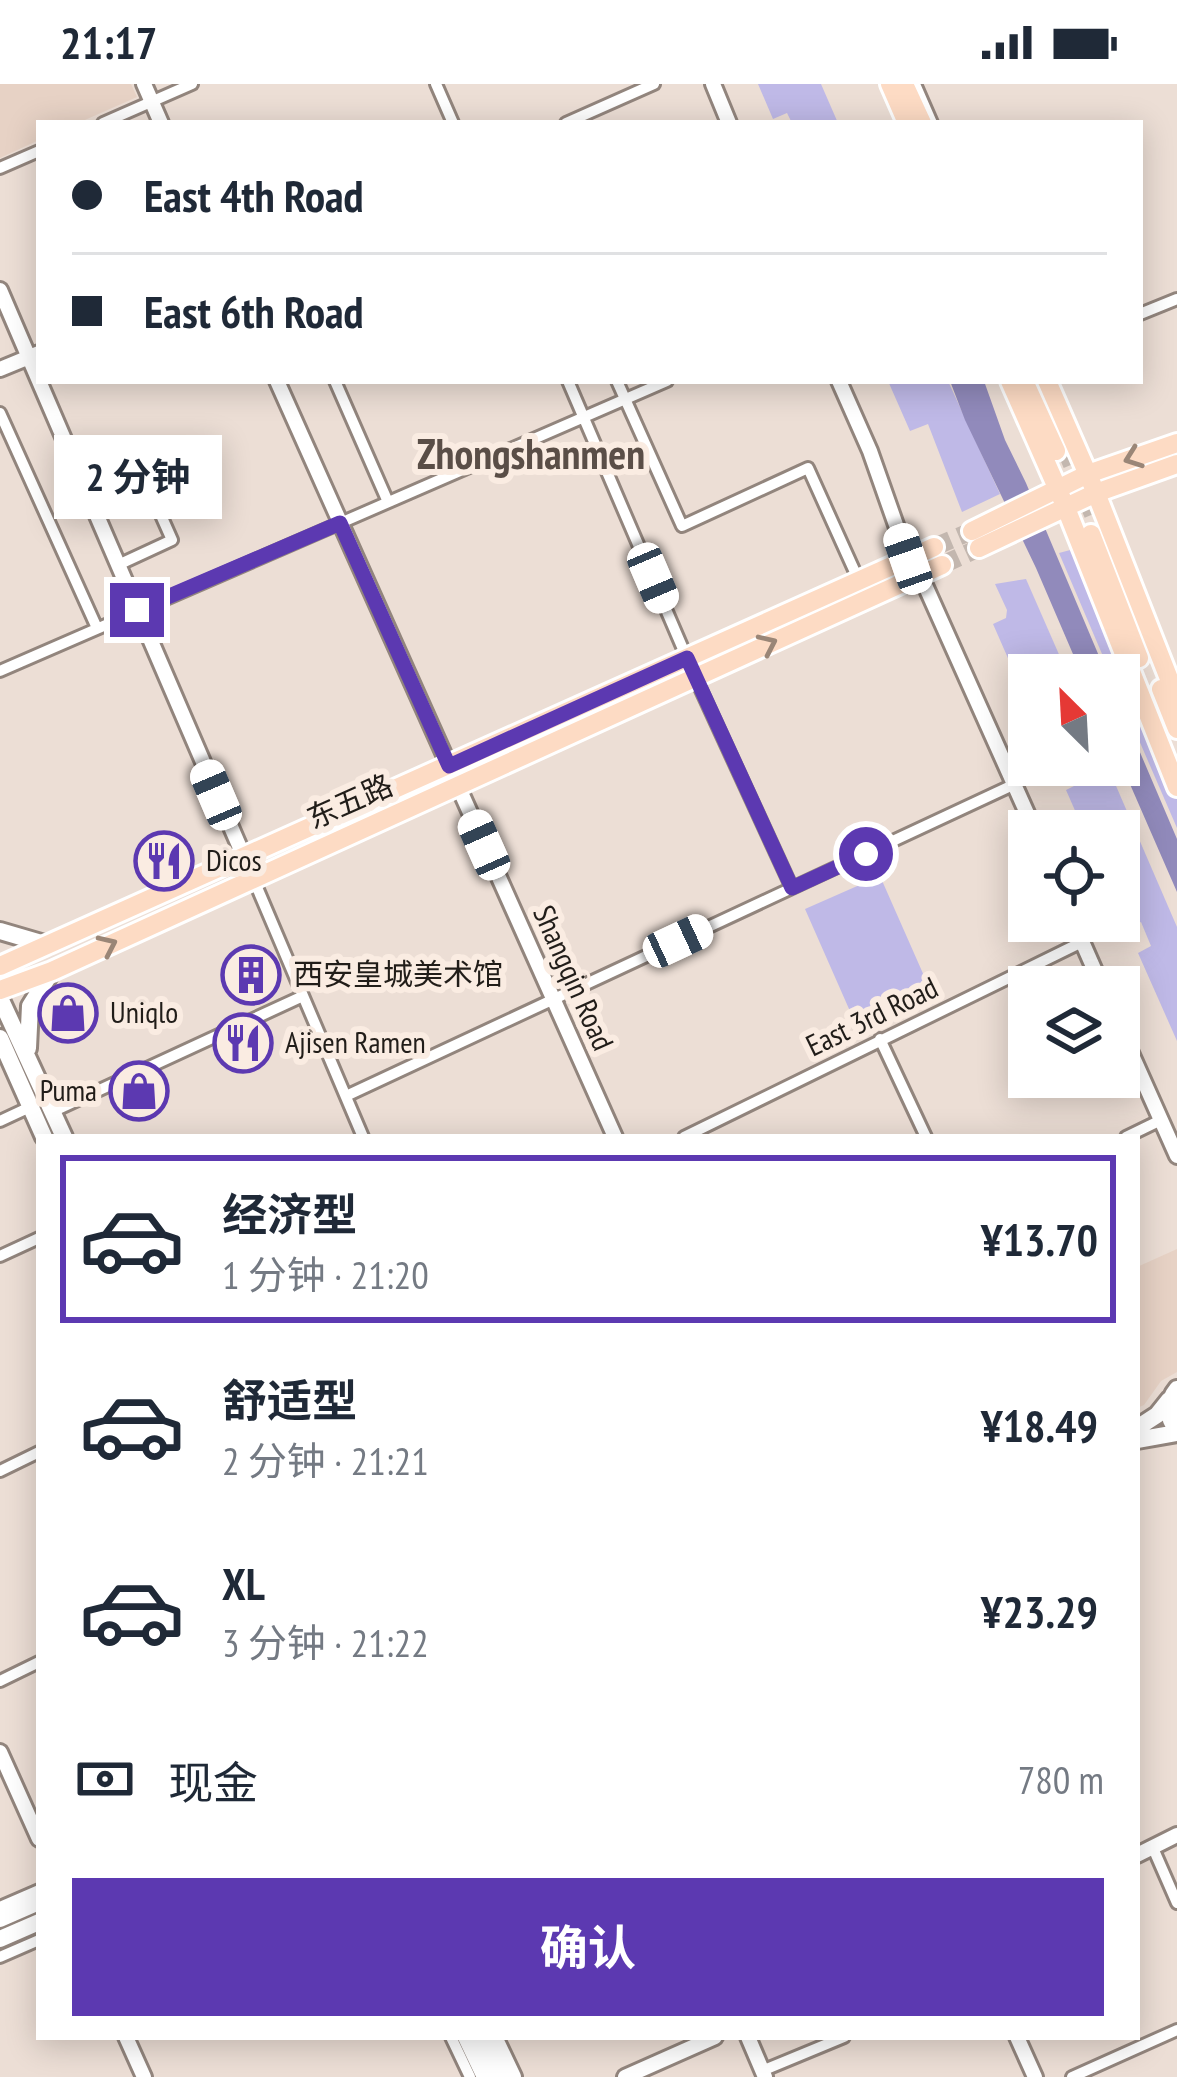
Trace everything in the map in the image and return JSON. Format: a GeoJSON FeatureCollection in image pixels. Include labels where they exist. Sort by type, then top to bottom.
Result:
{"type":"FeatureCollection","features":[{"type":"Feature","properties":{"kind":"main road"},"geometry":{"type":"LineString","coordinates":[[890,84],[919,120]]}},
{"type":"Feature","properties":{"kind":"main road"},"geometry":{"type":"LineString","coordinates":[[904,84],[920,120]]}},
{"type":"Feature","properties":{"kind":"main road"},"geometry":{"type":"LineString","coordinates":[[1011,384],[1054,504],[1177,787]]}},
{"type":"Feature","properties":{"kind":"main road"},"geometry":{"type":"LineString","coordinates":[[1026,384],[1061,449],[1037,384]]}},
{"type":"Feature","properties":{"kind":"main road"},"geometry":{"type":"LineString","coordinates":[[1048,384],[1177,699]]}},
{"type":"Feature","properties":{"kind":"main road"},"geometry":{"type":"LineString","coordinates":[[983,536],[1177,442]]}},
{"type":"Feature","properties":{"kind":"main road"},"geometry":{"type":"LineString","coordinates":[[1092,484],[1177,464]]}},
{"type":"Feature","properties":{"kind":"main road"},"geometry":{"type":"LineString","coordinates":[[1177,729],[1096,532],[1177,758]]}},
{"type":"Feature","properties":{"kind":"main road"},"geometry":{"type":"LineString","coordinates":[[0,966],[449,766],[691,668],[859,581],[938,556]]}},
{"type":"Feature","properties":{"kind":"main road","name":"东五路"},"geometry":{"type":"LineString","coordinates":[[0,994],[458,787],[691,668],[914,566]]}},
{"type":"Feature","properties":{"kind":"main road"},"geometry":{"type":"LineString","coordinates":[[0,931],[48,945]]}},
{"type":"Feature","properties":{"kind":"main road"},"geometry":{"type":"LineString","coordinates":[[13,1058],[34,996],[52,971]]}},
{"type":"Feature","properties":{"kind":"main road"},"geometry":{"type":"LineString","coordinates":[[0,994],[13,1058],[43,1134]]}},
{"type":"Feature","properties":{"kind":"main road"},"geometry":{"type":"LineString","coordinates":[[0,1038],[66,1134]]}},
{"type":"Feature","properties":{"kind":"main road"},"geometry":{"type":"LineString","coordinates":[[1140,1427],[1173,1394]]}},
{"type":"Feature","properties":{"kind":"main road"},"geometry":{"type":"LineString","coordinates":[[1140,1439],[1177,1431],[1169,1414],[1173,1394]]}},
{"type":"Feature","properties":{"kind":"main road"},"geometry":{"type":"LineString","coordinates":[[0,1918],[36,1903]]}},
{"type":"Feature","properties":{"kind":"main road"},"geometry":{"type":"LineString","coordinates":[[0,1939],[36,1923]]}},
{"type":"Feature","properties":{"kind":"main road"},"geometry":{"type":"LineString","coordinates":[[467,2040],[485,2077]]}},
{"type":"Feature","properties":{"kind":"main road"},"geometry":{"type":"LineString","coordinates":[[480,2040],[498,2077]]}},
{"type":"Feature","properties":{"kind":"main road"},"geometry":{"type":"LineString","coordinates":[[495,2040],[513,2077]]}},
{"type":"Feature","properties":{"kind":"street"},"geometry":{"type":"LineString","coordinates":[[144,84],[160,120]]}},
{"type":"Feature","properties":{"kind":"street"},"geometry":{"type":"LineString","coordinates":[[110,120],[192,84]]}},
{"type":"Feature","properties":{"kind":"street"},"geometry":{"type":"LineString","coordinates":[[436,84],[452,120]]}},
{"type":"Feature","properties":{"kind":"street"},"geometry":{"type":"LineString","coordinates":[[573,120],[654,84]]}},
{"type":"Feature","properties":{"kind":"street"},"geometry":{"type":"LineString","coordinates":[[712,84],[728,120]]}},
{"type":"Feature","properties":{"kind":"street"},"geometry":{"type":"LineString","coordinates":[[915,84],[921,120]]}},
{"type":"Feature","properties":{"kind":"street"},"geometry":{"type":"LineString","coordinates":[[0,169],[36,152]]}},
{"type":"Feature","properties":{"kind":"street"},"geometry":{"type":"LineString","coordinates":[[0,290],[34,355],[0,369]]}},
{"type":"Feature","properties":{"kind":"street"},"geometry":{"type":"LineString","coordinates":[[1143,313],[1177,299]]}},
{"type":"Feature","properties":{"kind":"street"},"geometry":{"type":"LineString","coordinates":[[40,384],[362,1134]]}},
{"type":"Feature","properties":{"kind":"street","name":"Shangqin Road"},"geometry":{"type":"LineString","coordinates":[[278,384],[614,1134]]}},
{"type":"Feature","properties":{"kind":"street"},"geometry":{"type":"LineString","coordinates":[[336,384],[388,502]]}},
{"type":"Feature","properties":{"kind":"street"},"geometry":{"type":"LineString","coordinates":[[569,384],[792,888]]}},
{"type":"Feature","properties":{"kind":"street"},"geometry":{"type":"LineString","coordinates":[[618,384],[682,526],[808,468],[859,581]]}},
{"type":"Feature","properties":{"kind":"street"},"geometry":{"type":"LineString","coordinates":[[0,671],[660,384]]}},
{"type":"Feature","properties":{"kind":"street"},"geometry":{"type":"LineString","coordinates":[[840,384],[914,566],[1008,769]]}},
{"type":"Feature","properties":{"kind":"street"},"geometry":{"type":"LineString","coordinates":[[0,413],[97,628]]}},
{"type":"Feature","properties":{"kind":"street"},"geometry":{"type":"LineString","coordinates":[[118,565],[172,540],[129,443]]}},
{"type":"Feature","properties":{"kind":"street"},"geometry":{"type":"LineString","coordinates":[[346,1096],[1011,786]]}},
{"type":"Feature","properties":{"kind":"street"},"geometry":{"type":"LineString","coordinates":[[1082,942],[1093,966]]}},
{"type":"Feature","properties":{"kind":"street","name":"East 3rd Road"},"geometry":{"type":"LineString","coordinates":[[690,1134],[1082,942]]}},
{"type":"Feature","properties":{"kind":"street"},"geometry":{"type":"LineString","coordinates":[[54,1111],[303,996]]}},
{"type":"Feature","properties":{"kind":"street"},"geometry":{"type":"LineString","coordinates":[[880,1040],[925,1134]]}},
{"type":"Feature","properties":{"kind":"street"},"geometry":{"type":"LineString","coordinates":[[1140,1073],[1177,1156]]}},
{"type":"Feature","properties":{"kind":"street"},"geometry":{"type":"LineString","coordinates":[[0,1121],[30,1107]]}},
{"type":"Feature","properties":{"kind":"street"},"geometry":{"type":"LineString","coordinates":[[1132,1134],[1161,1120]]}},
{"type":"Feature","properties":{"kind":"street"},"geometry":{"type":"LineString","coordinates":[[0,1256],[36,1239]]}},
{"type":"Feature","properties":{"kind":"street"},"geometry":{"type":"LineString","coordinates":[[0,1471],[36,1453]]}},
{"type":"Feature","properties":{"kind":"street"},"geometry":{"type":"LineString","coordinates":[[0,1681],[36,1663]]}},
{"type":"Feature","properties":{"kind":"street"},"geometry":{"type":"LineString","coordinates":[[0,1752],[36,1832]]}},
{"type":"Feature","properties":{"kind":"street"},"geometry":{"type":"LineString","coordinates":[[1140,1854],[1177,1835]]}},
{"type":"Feature","properties":{"kind":"street"},"geometry":{"type":"LineString","coordinates":[[1153,1848],[1177,1903]]}},
{"type":"Feature","properties":{"kind":"street"},"geometry":{"type":"LineString","coordinates":[[0,1907],[36,1891]]}},
{"type":"Feature","properties":{"kind":"street"},"geometry":{"type":"LineString","coordinates":[[0,1957],[36,1941]]}},
{"type":"Feature","properties":{"kind":"street"},"geometry":{"type":"LineString","coordinates":[[1072,2077],[1177,2030]]}},
{"type":"Feature","properties":{"kind":"street"},"geometry":{"type":"LineString","coordinates":[[127,2040],[144,2077]]}},
{"type":"Feature","properties":{"kind":"street"},"geometry":{"type":"LineString","coordinates":[[453,2040],[470,2077]]}},
{"type":"Feature","properties":{"kind":"street"},"geometry":{"type":"LineString","coordinates":[[625,2077],[708,2040]]}},
{"type":"Feature","properties":{"kind":"street"},"geometry":{"type":"LineString","coordinates":[[749,2040],[764,2074],[838,2040]]}},
{"type":"Feature","properties":{"kind":"street"},"geometry":{"type":"LineString","coordinates":[[1018,2040],[1035,2077]]}},
{"type":"Feature","properties":{"kind":"shaded area"},"geometry":{"type":"Polygon","coordinates":[[[0,84],[131,84],[137,97],[85,120],[36,120],[36,141],[0,158],[0,84]]]}},
{"type":"Feature","properties":{"kind":"shaded area"},"geometry":{"type":"Polygon","coordinates":[[[758,84],[821,84],[837,120],[790,120],[787,113],[773,119],[758,84]]]}},
{"type":"Feature","properties":{"kind":"shaded area"},"geometry":{"type":"Polygon","coordinates":[[[889,384],[949,384],[1000,494],[962,512],[928,424],[910,431],[889,384]]]}},
{"type":"Feature","properties":{"kind":"shaded area"},"geometry":{"type":"Polygon","coordinates":[[[951,384],[985,384],[1098,654],[1073,654],[951,384]]]}},
{"type":"Feature","properties":{"kind":"shaded area"},"geometry":{"type":"Polygon","coordinates":[[[1074,549],[1118,654],[1102,654],[1059,553],[1074,549]]]}},
{"type":"Feature","properties":{"kind":"shaded area"},"geometry":{"type":"Polygon","coordinates":[[[1026,579],[1059,654],[1008,654],[1008,658],[993,624],[1006,618],[1007,610],[995,584],[1026,579]]]}},
{"type":"Feature","properties":{"kind":"shaded area"},"geometry":{"type":"Polygon","coordinates":[[[1140,707],[1177,796],[1177,828],[1140,743],[1140,707]]]}},
{"type":"Feature","properties":{"kind":"shaded area"},"geometry":{"type":"Polygon","coordinates":[[[1140,752],[1177,839],[1177,892],[1131,786],[1140,786],[1140,752]]]}},
{"type":"Feature","properties":{"kind":"shaded area"},"geometry":{"type":"Polygon","coordinates":[[[1116,786],[1126,810],[1075,810],[1066,790],[1116,786]]]}},
{"type":"Feature","properties":{"kind":"shaded area"},"geometry":{"type":"Polygon","coordinates":[[[1140,841],[1177,927],[1177,1041],[1138,953],[1151,946],[1141,922],[1140,841]]]}},
{"type":"Feature","properties":{"kind":"shaded area"},"geometry":{"type":"Polygon","coordinates":[[[880,876],[936,1003],[892,1022],[884,1004],[853,1018],[805,909],[880,876]]]}},
{"type":"Feature","properties":{"kind":"shaded area"},"geometry":{"type":"Polygon","coordinates":[[[1177,1249],[1177,1372],[1161,1381],[1140,1407],[1140,1266],[1177,1249]]]}},
{"type":"Feature","properties":{"kind":"tunnel"},"geometry":{"type":"LineString","coordinates":[[1065,448],[1100,531]]}},
{"type":"Feature","properties":{"kind":"tunnel"},"geometry":{"type":"LineString","coordinates":[[934,547],[972,531]]}},
{"type":"Feature","properties":{"kind":"tunnel"},"geometry":{"type":"LineString","coordinates":[[942,565],[979,548]]}},
{"type":"Feature","properties":{"kind":"place","name":"Dicos"},"geometry":{"type":"Point","coordinates":[164,861]}},
{"type":"Feature","properties":{"kind":"place","name":"西安皇城美术馆"},"geometry":{"type":"Point","coordinates":[251,975]}},
{"type":"Feature","properties":{"kind":"place","name":"Uniqlo"},"geometry":{"type":"Point","coordinates":[68,1013]}},
{"type":"Feature","properties":{"kind":"place","name":"Ajisen Ramen"},"geometry":{"type":"Point","coordinates":[243,1043]}},
{"type":"Feature","properties":{"kind":"place","name":"Puma"},"geometry":{"type":"Point","coordinates":[139,1091]}},
{"type":"Feature","properties":{"kind":"district","name":"Zhongshanmen"},"geometry":{"type":"Point","coordinates":[531,454]}},
{"type":"Feature","properties":{"kind":"route"},"geometry":{"type":"LineString","coordinates":[[137,610],[340,523],[449,766],[687,658],[792,888],[866,854]]}}]}
